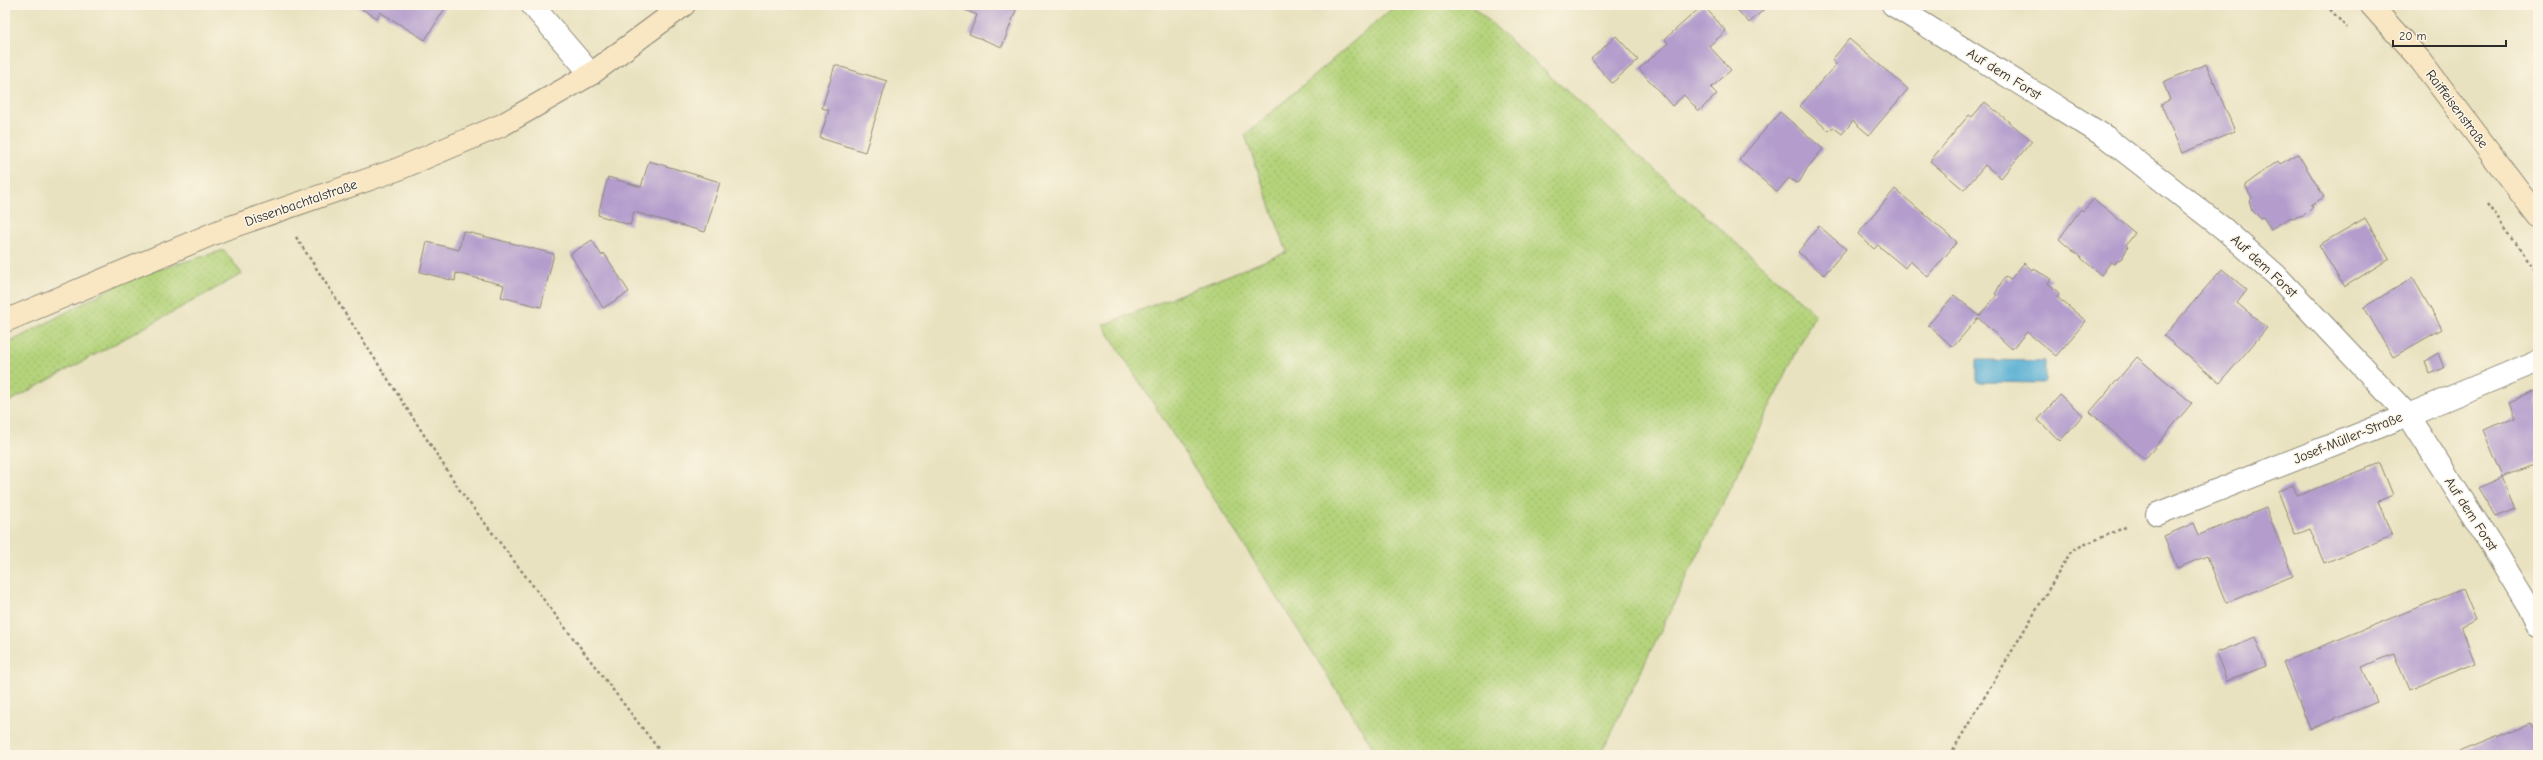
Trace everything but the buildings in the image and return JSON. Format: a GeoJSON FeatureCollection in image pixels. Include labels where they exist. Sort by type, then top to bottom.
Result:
{"type":"FeatureCollection","features":[{"type":"Feature","properties":{"kind":"main road","name":"Dissenbachtalstraße"},"geometry":{"type":"LineString","coordinates":[[5,321],[222,230],[396,170],[502,125],[591,74],[684,5]]}},
{"type":"Feature","properties":{"kind":"main road","name":"Raiffeisenstraße"},"geometry":{"type":"LineString","coordinates":[[2371,5],[2421,61],[2538,216]]}},
{"type":"Feature","properties":{"kind":"street"},"geometry":{"type":"LineString","coordinates":[[532,5],[591,74]]}},
{"type":"Feature","properties":{"kind":"street","name":"Auf dem Forst"},"geometry":{"type":"LineString","coordinates":[[1893,5],[2106,138],[2224,229],[2276,275],[2408,415],[2494,549],[2529,606],[2538,626]]}},
{"type":"Feature","properties":{"kind":"street","name":"Josef-Müller-Straße"},"geometry":{"type":"LineString","coordinates":[[2157,514],[2408,415],[2538,361]]}},
{"type":"Feature","properties":{"kind":"path"},"geometry":{"type":"LineString","coordinates":[[2326,5],[2352,34]]}},
{"type":"Feature","properties":{"kind":"path"},"geometry":{"type":"LineString","coordinates":[[2483,198],[2538,273]]}},
{"type":"Feature","properties":{"kind":"path"},"geometry":{"type":"LineString","coordinates":[[279,210],[461,492],[663,755]]}},
{"type":"Feature","properties":{"kind":"path"},"geometry":{"type":"LineString","coordinates":[[1950,755],[2072,550],[2157,514]]}},
{"type":"Feature","properties":{"kind":"green space"},"geometry":{"type":"Polygon","coordinates":[[[1396,5],[1471,5],[1815,314],[1600,755],[1378,755],[1103,325],[1287,252],[1245,135],[1396,5]]]}},
{"type":"Feature","properties":{"kind":"green space"},"geometry":{"type":"Polygon","coordinates":[[[224,250],[242,274],[5,404],[5,345],[130,278],[224,250]]]}},
{"type":"Feature","properties":{"kind":"water"},"geometry":{"type":"Polygon","coordinates":[[[1977,360],[2045,361],[2045,383],[1977,382],[1977,360]]]}}]}
